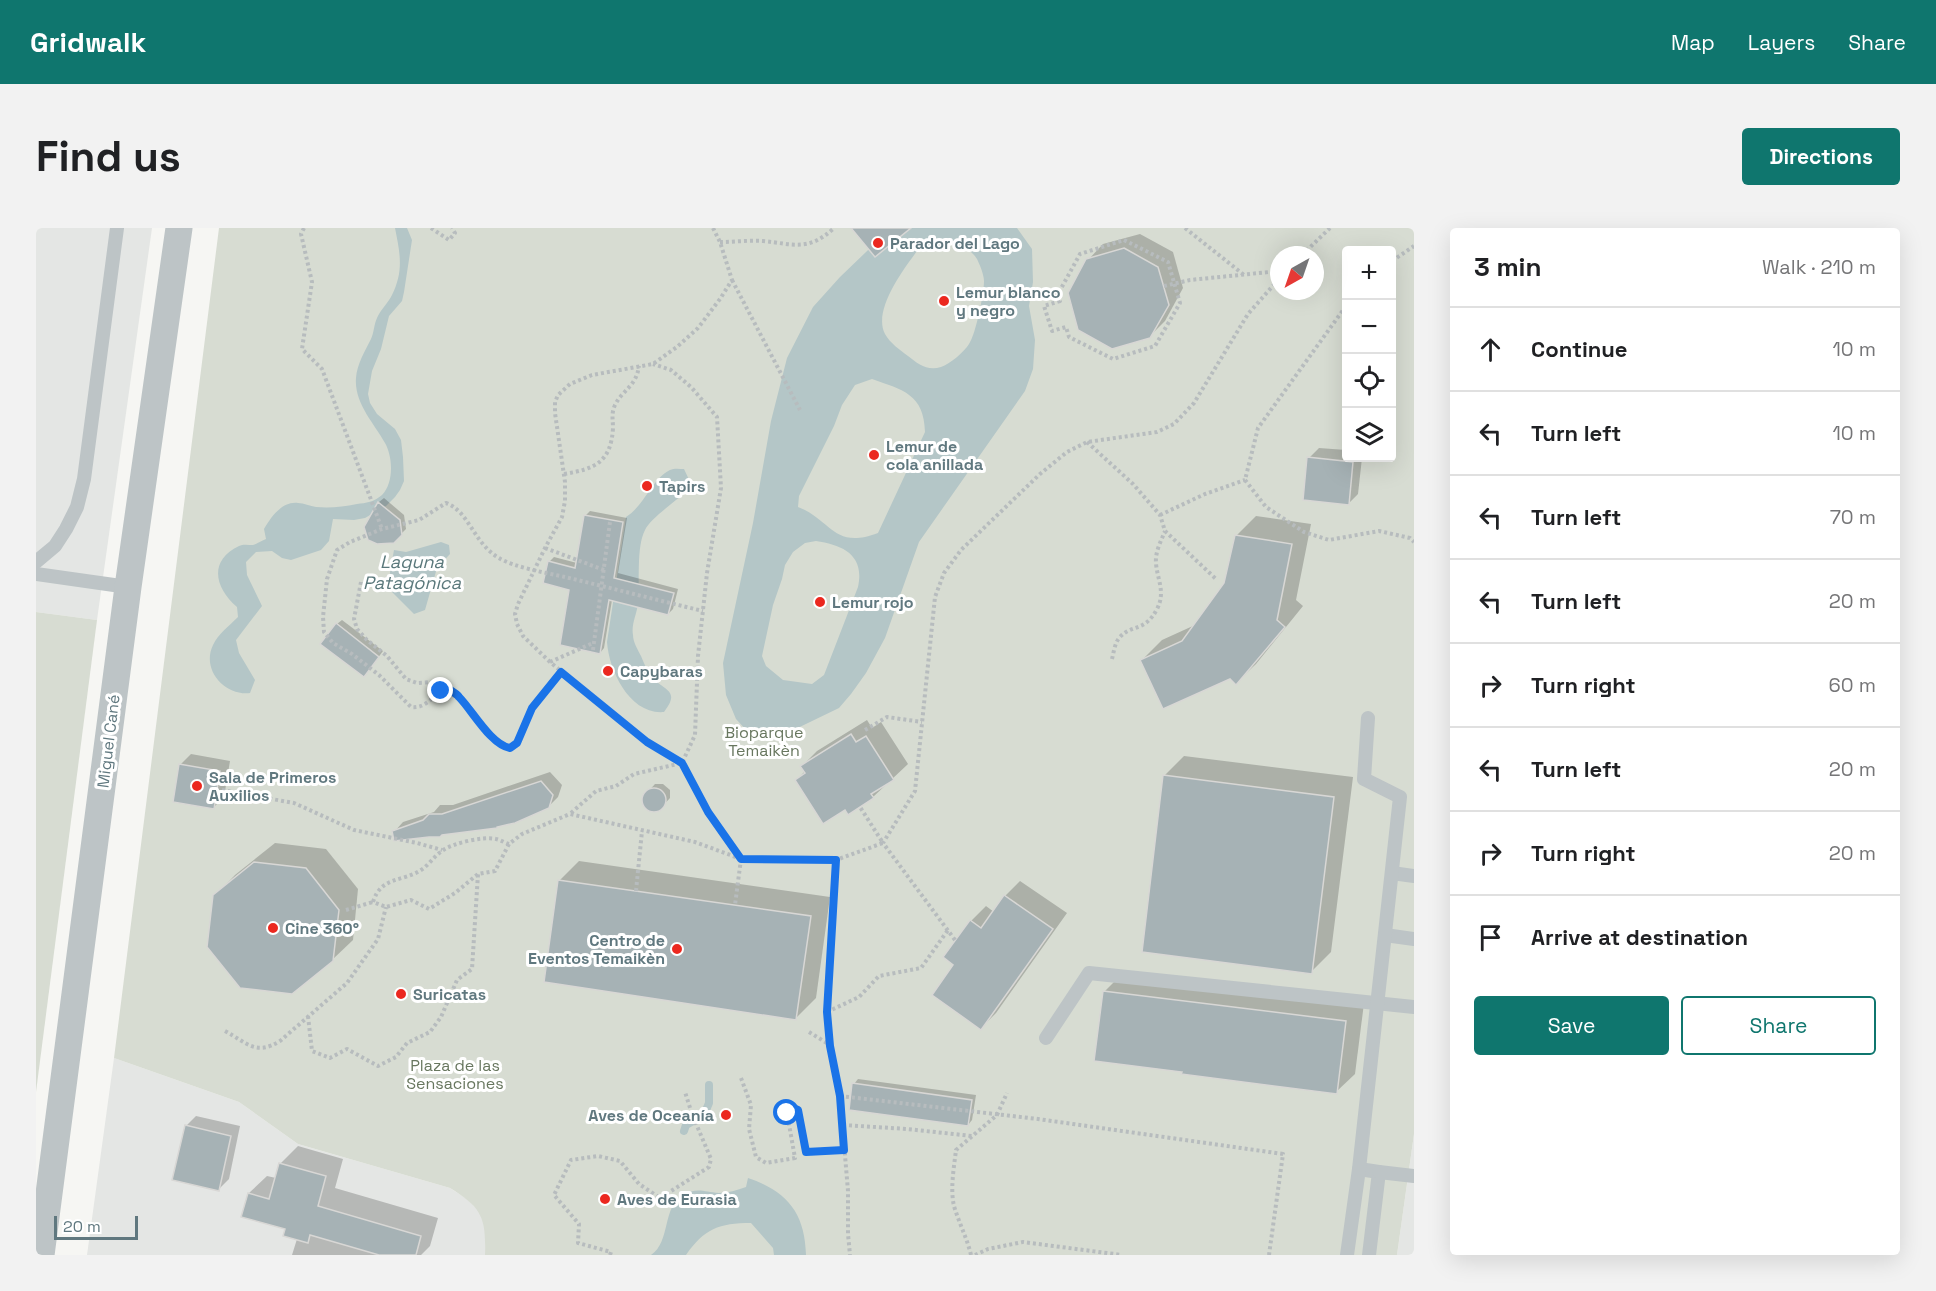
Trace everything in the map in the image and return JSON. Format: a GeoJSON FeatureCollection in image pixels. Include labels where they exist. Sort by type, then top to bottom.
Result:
{"type":"FeatureCollection","features":[{"type":"Feature","properties":{"kind":"street","name":"Miguel Cané"},"geometry":{"type":"LineString","coordinates":[[41,1255],[128,587],[179,228]]}},
{"type":"Feature","properties":{"kind":"lane"},"geometry":{"type":"LineString","coordinates":[[36,562],[55,546],[77,507],[84,479],[117,228]]}},
{"type":"Feature","properties":{"kind":"lane"},"geometry":{"type":"LineString","coordinates":[[36,574],[128,587]]}},
{"type":"Feature","properties":{"kind":"lane"},"geometry":{"type":"LineString","coordinates":[[1347,1255],[1359,1169],[1400,797],[1364,779],[1368,718]]}},
{"type":"Feature","properties":{"kind":"lane"},"geometry":{"type":"LineString","coordinates":[[1392,873],[1414,876]]}},
{"type":"Feature","properties":{"kind":"lane"},"geometry":{"type":"LineString","coordinates":[[1385,935],[1414,939]]}},
{"type":"Feature","properties":{"kind":"lane"},"geometry":{"type":"LineString","coordinates":[[1046,1038],[1089,973],[1414,1006]]}},
{"type":"Feature","properties":{"kind":"lane"},"geometry":{"type":"LineString","coordinates":[[1359,1169],[1414,1176]]}},
{"type":"Feature","properties":{"kind":"lane"},"geometry":{"type":"LineString","coordinates":[[1369,1255],[1379,1172]]}},
{"type":"Feature","properties":{"kind":"path"},"geometry":{"type":"LineString","coordinates":[[304,228],[301,234],[312,282],[302,349],[322,369],[382,530]]}},
{"type":"Feature","properties":{"kind":"path"},"geometry":{"type":"LineString","coordinates":[[431,228],[449,240],[455,233],[452,228]]}},
{"type":"Feature","properties":{"kind":"path"},"geometry":{"type":"LineString","coordinates":[[712,228],[720,242],[732,280],[800,410]]}},
{"type":"Feature","properties":{"kind":"path"},"geometry":{"type":"LineString","coordinates":[[720,242],[761,241],[797,246],[822,239],[834,228]]}},
{"type":"Feature","properties":{"kind":"path"},"geometry":{"type":"LineString","coordinates":[[1185,228],[1244,275]]}},
{"type":"Feature","properties":{"kind":"path"},"geometry":{"type":"LineString","coordinates":[[1311,246],[1330,228]]}},
{"type":"Feature","properties":{"kind":"path"},"geometry":{"type":"LineString","coordinates":[[1124,240],[1168,262],[1175,284],[1180,303],[1155,346],[1113,359],[1069,336],[1066,327],[1052,331],[1044,306],[1060,301],[1058,294],[1080,254],[1124,240]]}},
{"type":"Feature","properties":{"kind":"path"},"geometry":{"type":"LineString","coordinates":[[1396,258],[1414,246]]}},
{"type":"Feature","properties":{"kind":"path"},"geometry":{"type":"LineString","coordinates":[[1164,286],[1190,280],[1270,272]]}},
{"type":"Feature","properties":{"kind":"path"},"geometry":{"type":"LineString","coordinates":[[653,364],[698,328],[732,280]]}},
{"type":"Feature","properties":{"kind":"path"},"geometry":{"type":"LineString","coordinates":[[570,814],[695,842],[741,859],[836,860],[883,843],[915,791],[935,597],[944,573],[961,550],[1040,474],[1067,452],[1087,442],[1157,432],[1174,424],[1194,404],[1248,314],[1270,289]]}},
{"type":"Feature","properties":{"kind":"path"},"geometry":{"type":"LineString","coordinates":[[1245,480],[1258,428],[1342,313]]}},
{"type":"Feature","properties":{"kind":"path"},"geometry":{"type":"LineString","coordinates":[[682,763],[695,735],[698,656],[721,489],[717,417],[691,387],[671,370],[653,364],[592,375],[570,384],[558,395],[555,402],[555,413],[566,501],[562,517],[515,614],[522,636],[561,672],[647,742],[682,763],[708,812],[741,859],[735,905]]}},
{"type":"Feature","properties":{"kind":"path"},"geometry":{"type":"LineString","coordinates":[[564,474],[589,469],[606,454],[612,444],[611,414],[619,398],[634,383],[638,376],[639,366]]}},
{"type":"Feature","properties":{"kind":"path"},"geometry":{"type":"LineString","coordinates":[[1087,442],[1160,514],[1165,531],[1216,579]]}},
{"type":"Feature","properties":{"kind":"path"},"geometry":{"type":"LineString","coordinates":[[1160,514],[1205,494],[1245,480]]}},
{"type":"Feature","properties":{"kind":"path"},"geometry":{"type":"LineString","coordinates":[[1245,480],[1266,507],[1304,532],[1329,540],[1378,531],[1410,538],[1414,542]]}},
{"type":"Feature","properties":{"kind":"path"},"geometry":{"type":"LineString","coordinates":[[561,672],[532,708],[517,743],[510,748],[504,747],[495,739],[471,713],[458,694],[447,688],[422,706],[411,707],[379,675],[352,654],[333,643],[324,632],[323,617],[327,579],[337,550],[350,542],[382,530],[419,520],[446,503],[455,506],[462,513],[479,541],[499,559],[703,611]]}},
{"type":"Feature","properties":{"kind":"path"},"geometry":{"type":"LineString","coordinates":[[593,650],[610,522]]}},
{"type":"Feature","properties":{"kind":"path"},"geometry":{"type":"LineString","coordinates":[[1112,658],[1114,646],[1120,636],[1142,626],[1157,610],[1160,588],[1156,563],[1158,549],[1165,531]]}},
{"type":"Feature","properties":{"kind":"path"},"geometry":{"type":"LineString","coordinates":[[545,548],[604,570]]}},
{"type":"Feature","properties":{"kind":"path"},"geometry":{"type":"LineString","coordinates":[[361,582],[354,619],[357,629],[387,656],[406,679],[417,683],[434,682],[441,691]]}},
{"type":"Feature","properties":{"kind":"path"},"geometry":{"type":"LineString","coordinates":[[550,662],[594,643]]}},
{"type":"Feature","properties":{"kind":"path"},"geometry":{"type":"LineString","coordinates":[[865,730],[887,717],[922,722]]}},
{"type":"Feature","properties":{"kind":"path"},"geometry":{"type":"LineString","coordinates":[[346,910],[374,902],[386,907],[411,900],[429,909],[455,893],[478,874],[495,871],[509,844],[522,834],[570,814],[596,791],[616,786],[634,774],[682,763]]}},
{"type":"Feature","properties":{"kind":"path"},"geometry":{"type":"LineString","coordinates":[[222,790],[294,803],[354,830],[442,850]]}},
{"type":"Feature","properties":{"kind":"path"},"geometry":{"type":"LineString","coordinates":[[860,807],[883,843],[956,940]]}},
{"type":"Feature","properties":{"kind":"path"},"geometry":{"type":"LineString","coordinates":[[636,891],[642,831]]}},
{"type":"Feature","properties":{"kind":"path"},"geometry":{"type":"LineString","coordinates":[[374,902],[376,891],[389,882],[421,871],[442,850],[479,839],[495,838],[509,844]]}},
{"type":"Feature","properties":{"kind":"path"},"geometry":{"type":"LineString","coordinates":[[836,860],[827,1012],[843,1125],[850,1255]]}},
{"type":"Feature","properties":{"kind":"path"},"geometry":{"type":"LineString","coordinates":[[309,1016],[312,1051],[330,1058],[348,1048],[378,1066],[396,1057],[407,1043],[430,1032],[441,1017],[457,980],[472,969],[478,874]]}},
{"type":"Feature","properties":{"kind":"path"},"geometry":{"type":"LineString","coordinates":[[225,1031],[256,1049],[269,1048],[280,1041],[347,983],[378,939],[386,907]]}},
{"type":"Feature","properties":{"kind":"path"},"geometry":{"type":"LineString","coordinates":[[827,1012],[859,997],[879,976],[921,968],[948,930]]}},
{"type":"Feature","properties":{"kind":"path"},"geometry":{"type":"LineString","coordinates":[[809,1032],[830,1046]]}},
{"type":"Feature","properties":{"kind":"path"},"geometry":{"type":"LineString","coordinates":[[741,1077],[751,1106],[749,1129],[756,1157],[766,1163],[795,1158],[787,1113],[793,1108],[798,1110],[806,1152],[844,1150]]}},
{"type":"Feature","properties":{"kind":"path"},"geometry":{"type":"LineString","coordinates":[[610,1255],[611,1252],[578,1243],[579,1224],[554,1195],[571,1160],[598,1156],[620,1161],[639,1184],[660,1198],[709,1167],[711,1159],[685,1092]]}},
{"type":"Feature","properties":{"kind":"path"},"geometry":{"type":"LineString","coordinates":[[1007,1093],[997,1115],[956,1150],[953,1172],[954,1204],[973,1255],[988,1249],[1023,1242],[1122,1255]]}},
{"type":"Feature","properties":{"kind":"path"},"geometry":{"type":"LineString","coordinates":[[840,1096],[1283,1154],[1269,1255]]}},
{"type":"Feature","properties":{"kind":"path"},"geometry":{"type":"LineString","coordinates":[[843,1125],[907,1129],[972,1137]]}},
{"type":"Feature","properties":{"kind":"shaded area"},"geometry":{"type":"Polygon","coordinates":[[[36,228],[152,228],[97,620],[36,612],[36,228]]]}},
{"type":"Feature","properties":{"kind":"shaded area"},"geometry":{"type":"Polygon","coordinates":[[[114,1058],[239,1102],[298,1144],[450,1188],[467,1199],[481,1213],[486,1233],[485,1255],[87,1255],[114,1058]]]}},
{"type":"Feature","properties":{"kind":"shaded area"},"geometry":{"type":"Polygon","coordinates":[[[1414,1134],[1414,1255],[1397,1255],[1414,1134]]]}},
{"type":"Feature","properties":{"kind":"green space","name":"Bioparque Temaikèn"},"geometry":{"type":"Polygon","coordinates":[[[219,228],[1414,228],[1414,1134],[1397,1255],[485,1255],[483,1222],[480,1215],[469,1202],[450,1188],[298,1144],[239,1102],[114,1058],[219,228]]]}},
{"type":"Feature","properties":{"kind":"green space"},"geometry":{"type":"Polygon","coordinates":[[[36,612],[97,620],[36,1092],[36,612]]]}},
{"type":"Feature","properties":{"kind":"water"},"geometry":{"type":"Polygon","coordinates":[[[395,228],[407,228],[412,240],[404,292],[402,301],[389,316],[381,349],[372,371],[368,394],[370,403],[377,414],[395,429],[401,440],[404,481],[395,497],[386,506],[365,518],[333,519],[329,541],[321,550],[291,560],[282,558],[272,551],[256,552],[246,562],[247,575],[262,606],[236,640],[239,653],[255,680],[250,693],[232,690],[218,680],[210,663],[210,654],[215,641],[238,617],[237,607],[229,600],[220,583],[219,567],[223,559],[239,546],[253,545],[266,539],[264,529],[282,507],[292,503],[331,507],[367,503],[382,495],[389,484],[391,462],[388,449],[361,404],[356,378],[377,318],[396,286],[400,270],[395,228]]]}},
{"type":"Feature","properties":{"kind":"water"},"geometry":{"type":"Polygon","coordinates":[[[891,228],[1017,228],[1032,249],[1033,282],[1029,306],[1035,340],[1033,369],[1025,391],[919,542],[885,638],[866,673],[851,694],[839,708],[779,737],[765,738],[748,732],[736,719],[726,695],[723,663],[753,523],[771,421],[787,358],[813,307],[840,277],[891,228]],[[951,240],[920,247],[892,288],[883,313],[882,324],[885,334],[915,362],[927,367],[936,368],[945,365],[967,347],[972,339],[981,304],[984,281],[978,261],[969,250],[951,240]],[[872,379],[855,385],[842,405],[799,496],[798,507],[842,536],[851,538],[878,533],[925,432],[921,409],[910,395],[872,379]],[[816,541],[805,543],[793,552],[785,565],[773,605],[762,656],[766,666],[783,680],[812,684],[824,675],[858,587],[859,576],[855,559],[850,553],[835,545],[816,541]]]}},
{"type":"Feature","properties":{"kind":"water"},"geometry":{"type":"Polygon","coordinates":[[[672,469],[684,469],[692,486],[648,525],[640,546],[638,603],[633,638],[650,675],[671,695],[669,705],[664,712],[652,711],[632,699],[624,689],[612,666],[607,642],[626,517],[664,474],[672,469]]]}},
{"type":"Feature","properties":{"kind":"water","name":"Laguna Patagónica"},"geometry":{"type":"Polygon","coordinates":[[[441,542],[449,545],[450,554],[437,568],[425,610],[414,614],[392,592],[390,572],[394,550],[406,552],[441,542]]]}},
{"type":"Feature","properties":{"kind":"water"},"geometry":{"type":"Polygon","coordinates":[[[748,1178],[773,1190],[791,1206],[802,1227],[806,1255],[774,1255],[773,1248],[751,1223],[730,1224],[713,1229],[699,1239],[686,1255],[651,1255],[661,1242],[676,1200],[692,1191],[722,1193],[746,1187],[748,1178]]]}},
{"type":"Feature","properties":{"kind":"building","name":"Parador del Lago"},"geometry":{"type":"Polygon","coordinates":[[[851,228],[911,228],[875,257],[851,228]]]}},
{"type":"Feature","properties":{"kind":"building"},"geometry":{"type":"Polygon","coordinates":[[[1124,248],[1158,267],[1169,305],[1150,338],[1112,349],[1078,330],[1068,293],[1086,259],[1124,248]]]}},
{"type":"Feature","properties":{"kind":"building"},"geometry":{"type":"Polygon","coordinates":[[[1307,457],[1353,462],[1349,505],[1303,500],[1307,457]]]}},
{"type":"Feature","properties":{"kind":"building"},"geometry":{"type":"Polygon","coordinates":[[[378,502],[400,520],[402,535],[394,543],[377,544],[368,540],[364,527],[378,502]]]}},
{"type":"Feature","properties":{"kind":"building"},"geometry":{"type":"Polygon","coordinates":[[[584,515],[623,522],[614,578],[674,593],[668,615],[609,600],[600,654],[560,645],[569,590],[543,583],[548,561],[575,568],[584,515]]]}},
{"type":"Feature","properties":{"kind":"building"},"geometry":{"type":"Polygon","coordinates":[[[1235,535],[1292,544],[1277,620],[1285,627],[1236,685],[1230,679],[1163,709],[1140,660],[1182,641],[1224,583],[1235,535]]]}},
{"type":"Feature","properties":{"kind":"building"},"geometry":{"type":"Polygon","coordinates":[[[336,623],[379,657],[364,677],[320,644],[336,623]]]}},
{"type":"Feature","properties":{"kind":"building"},"geometry":{"type":"Polygon","coordinates":[[[851,734],[856,742],[866,736],[894,780],[871,794],[874,798],[848,815],[845,810],[823,824],[795,780],[805,773],[800,766],[851,734]]]}},
{"type":"Feature","properties":{"kind":"building","name":"Sala de Primeros Auxilios"},"geometry":{"type":"Polygon","coordinates":[[[179,764],[220,771],[214,809],[173,802],[179,764]]]}},
{"type":"Feature","properties":{"kind":"building"},"geometry":{"type":"Polygon","coordinates":[[[1163,775],[1334,797],[1312,974],[1142,952],[1163,775]]]}},
{"type":"Feature","properties":{"kind":"building"},"geometry":{"type":"Polygon","coordinates":[[[541,781],[553,795],[549,808],[515,823],[440,837],[394,841],[392,831],[423,820],[429,814],[442,814],[541,781]]]}},
{"type":"Feature","properties":{"kind":"building"},"geometry":{"type":"Polygon","coordinates":[[[654,788],[659,789],[665,795],[665,805],[659,811],[654,812],[649,811],[643,805],[642,800],[643,795],[649,789],[654,788]]]}},
{"type":"Feature","properties":{"kind":"building","name":"Cine 360°"},"geometry":{"type":"Polygon","coordinates":[[[254,862],[306,868],[339,910],[333,961],[292,994],[240,988],[207,947],[213,895],[254,862]]]}},
{"type":"Feature","properties":{"kind":"building","name":"Centro de Eventos Temaikèn"},"geometry":{"type":"Polygon","coordinates":[[[558,880],[811,916],[796,1020],[544,982],[558,880]]]}},
{"type":"Feature","properties":{"kind":"building"},"geometry":{"type":"Polygon","coordinates":[[[1004,895],[1053,929],[981,1030],[932,995],[953,965],[943,957],[970,920],[981,928],[1004,895]]]}},
{"type":"Feature","properties":{"kind":"building"},"geometry":{"type":"Polygon","coordinates":[[[1103,991],[1346,1021],[1337,1094],[1094,1061],[1103,991]]]}},
{"type":"Feature","properties":{"kind":"building"},"geometry":{"type":"Polygon","coordinates":[[[852,1083],[972,1100],[968,1126],[849,1110],[852,1083]]]}},
{"type":"Feature","properties":{"kind":"building"},"geometry":{"type":"Polygon","coordinates":[[[185,1125],[231,1136],[219,1191],[172,1180],[185,1125]]]}},
{"type":"Feature","properties":{"kind":"building"},"geometry":{"type":"Polygon","coordinates":[[[279,1163],[326,1176],[318,1206],[421,1236],[416,1255],[379,1255],[310,1235],[308,1243],[283,1236],[285,1229],[241,1217],[248,1193],[269,1199],[279,1163]]]}},
{"type":"Feature","properties":{"kind":"waterway"},"geometry":{"type":"LineString","coordinates":[[684,1131],[686,1125],[704,1115],[709,1103],[709,1085]]}},
{"type":"Feature","properties":{"kind":"place","name":"Parador del Lago"},"geometry":{"type":"Point","coordinates":[878,243]}},
{"type":"Feature","properties":{"kind":"place","name":"Lemur blanco y negro"},"geometry":{"type":"Point","coordinates":[944,301]}},
{"type":"Feature","properties":{"kind":"place","name":"Lemur de cola anillada"},"geometry":{"type":"Point","coordinates":[874,455]}},
{"type":"Feature","properties":{"kind":"place","name":"Tapirs"},"geometry":{"type":"Point","coordinates":[647,486]}},
{"type":"Feature","properties":{"kind":"place","name":"Lemur rojo"},"geometry":{"type":"Point","coordinates":[820,602]}},
{"type":"Feature","properties":{"kind":"place","name":"Capybaras"},"geometry":{"type":"Point","coordinates":[608,671]}},
{"type":"Feature","properties":{"kind":"place","name":"Sala de Primeros Auxilios"},"geometry":{"type":"Point","coordinates":[197,786]}},
{"type":"Feature","properties":{"kind":"place","name":"Cine 360°"},"geometry":{"type":"Point","coordinates":[273,928]}},
{"type":"Feature","properties":{"kind":"place","name":"Centro de Eventos Temaikèn"},"geometry":{"type":"Point","coordinates":[677,949]}},
{"type":"Feature","properties":{"kind":"place","name":"Suricatas"},"geometry":{"type":"Point","coordinates":[401,994]}},
{"type":"Feature","properties":{"kind":"place","name":"Aves de Oceanía"},"geometry":{"type":"Point","coordinates":[726,1115]}},
{"type":"Feature","properties":{"kind":"place","name":"Aves de Eurasia"},"geometry":{"type":"Point","coordinates":[605,1199]}},
{"type":"Feature","properties":{"kind":"route"},"geometry":{"type":"LineString","coordinates":[[441,691],[447,688],[458,694],[471,713],[495,739],[504,747],[510,748],[517,743],[532,708],[561,672],[647,742],[682,763],[708,812],[741,859],[836,860],[827,1012],[830,1025],[830,1046],[840,1096],[844,1150],[806,1152],[798,1110],[793,1108],[787,1113]]}},
{"type":"Feature","properties":{"kind":"park label","name":"Plaza de las Sensaciones"},"geometry":{"type":"Point","coordinates":[455,1074]}}]}
